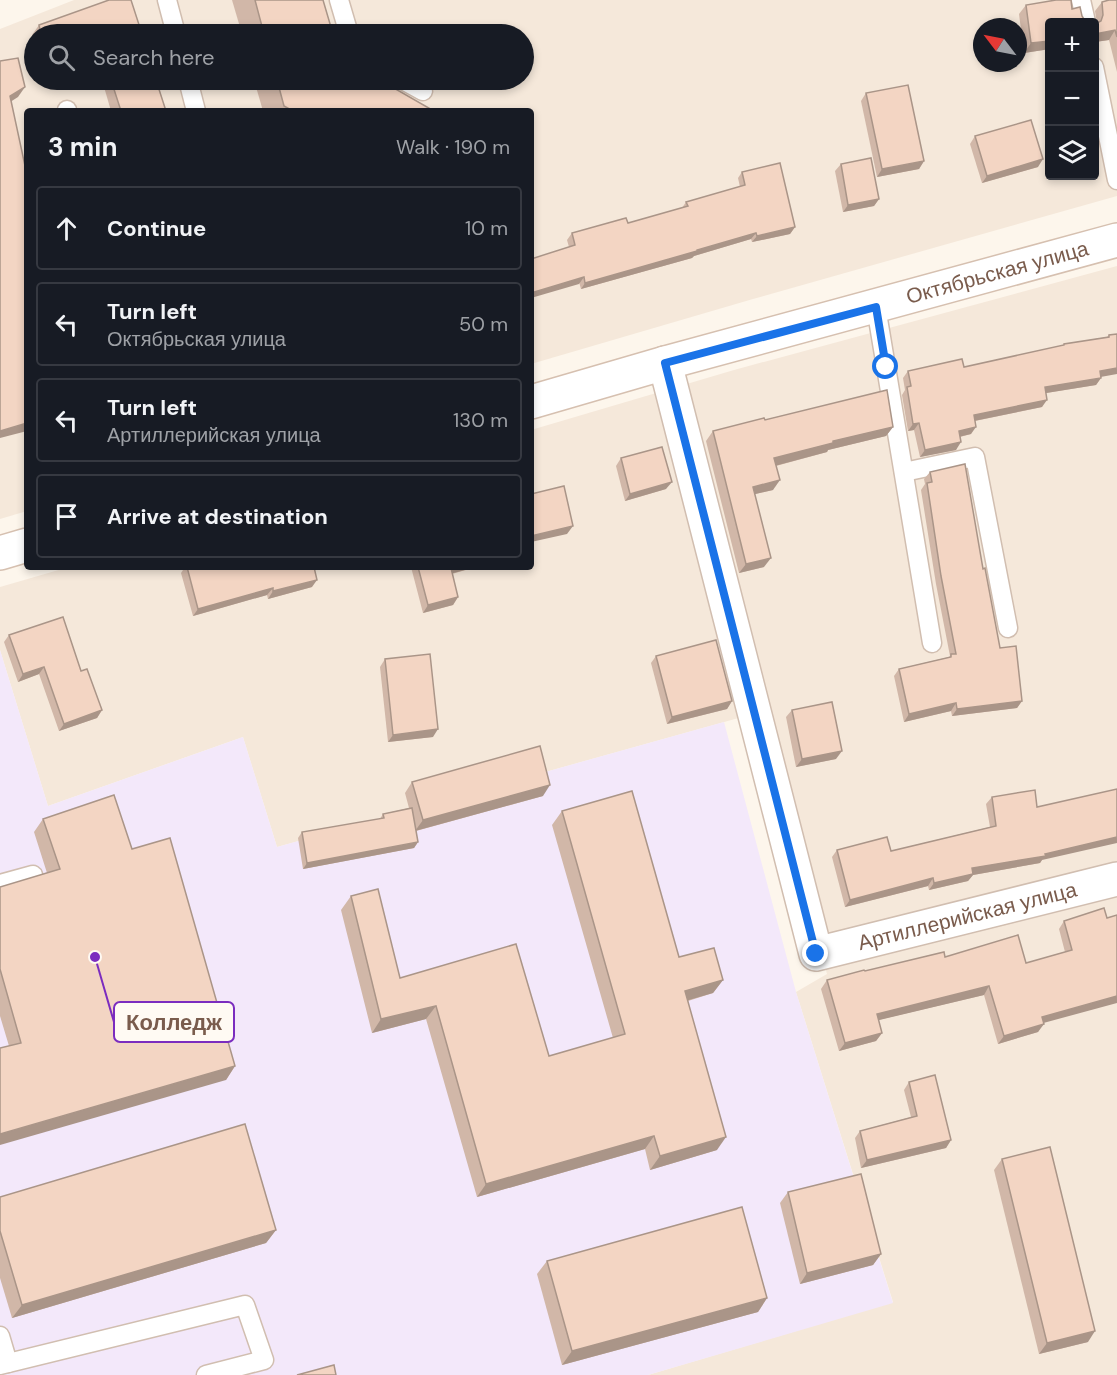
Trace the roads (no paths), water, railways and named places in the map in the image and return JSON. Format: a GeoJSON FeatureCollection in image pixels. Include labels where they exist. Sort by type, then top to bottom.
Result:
{"type":"FeatureCollection","features":[{"type":"Feature","properties":{"kind":"street","name":"Октябрьская улица"},"geometry":{"type":"LineString","coordinates":[[534,401],[665,363],[1117,240]]}},
{"type":"Feature","properties":{"kind":"street","name":"Артиллерийская улица"},"geometry":{"type":"LineString","coordinates":[[665,363],[816,954],[1117,879]]}},
{"type":"Feature","properties":{"kind":"street"},"geometry":{"type":"LineString","coordinates":[[0,553],[24,546]]}},
{"type":"Feature","properties":{"kind":"lane"},"geometry":{"type":"LineString","coordinates":[[167,0],[173,24]]}},
{"type":"Feature","properties":{"kind":"lane"},"geometry":{"type":"LineString","coordinates":[[339,0],[346,24]]}},
{"type":"Feature","properties":{"kind":"lane"},"geometry":{"type":"LineString","coordinates":[[1081,0],[1085,18]]}},
{"type":"Feature","properties":{"kind":"lane"},"geometry":{"type":"LineString","coordinates":[[1096,72],[1117,180]]}},
{"type":"Feature","properties":{"kind":"lane"},"geometry":{"type":"LineString","coordinates":[[191,90],[195,108]]}},
{"type":"Feature","properties":{"kind":"lane"},"geometry":{"type":"LineString","coordinates":[[876,307],[932,643]]}},
{"type":"Feature","properties":{"kind":"lane"},"geometry":{"type":"LineString","coordinates":[[904,472],[975,458],[1008,628]]}},
{"type":"Feature","properties":{"kind":"lane"},"geometry":{"type":"LineString","coordinates":[[0,884],[33,875]]}},
{"type":"Feature","properties":{"kind":"lane"},"geometry":{"type":"LineString","coordinates":[[0,1336],[4,1364],[245,1305],[264,1360],[206,1375]]}},
{"type":"Feature","properties":{"kind":"place","name":"Колледж"},"geometry":{"type":"Point","coordinates":[95,957]}}]}
